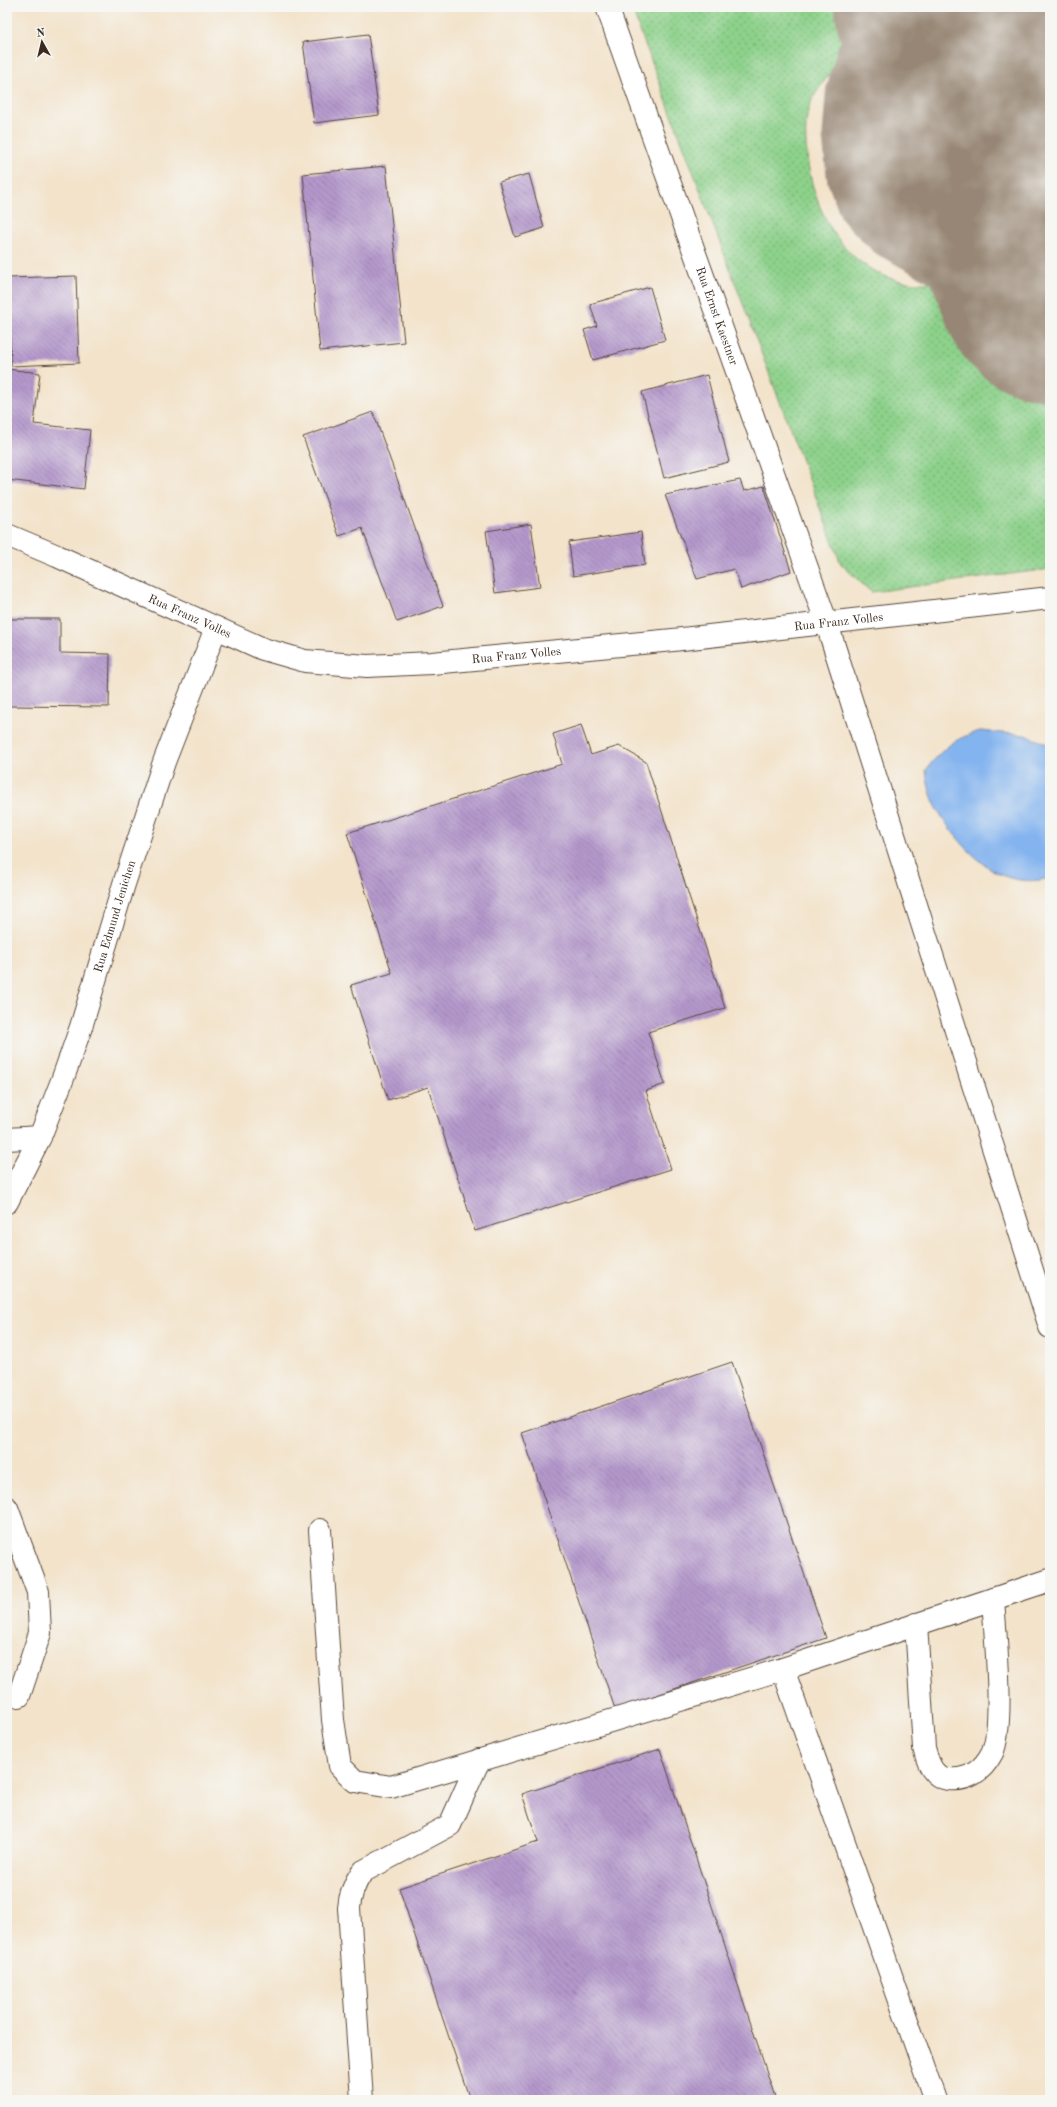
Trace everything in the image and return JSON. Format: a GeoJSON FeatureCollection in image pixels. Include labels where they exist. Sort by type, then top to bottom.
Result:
{"type":"FeatureCollection","features":[{"type":"Feature","properties":{"kind":"street","name":"Rua Ernst Kaestner"},"geometry":{"type":"LineString","coordinates":[[607,7],[828,624],[1050,1327]]}},
{"type":"Feature","properties":{"kind":"street","name":"Rua Franz Volles"},"geometry":{"type":"LineString","coordinates":[[7,535],[263,649],[305,661],[367,666],[455,661],[828,624],[1050,598]]}},
{"type":"Feature","properties":{"kind":"street","name":"Rua Edmund Jenichen"},"geometry":{"type":"LineString","coordinates":[[7,1202],[40,1137],[81,1028],[124,884],[164,762],[216,628]]}},
{"type":"Feature","properties":{"kind":"street"},"geometry":{"type":"LineString","coordinates":[[7,1139],[40,1137]]}},
{"type":"Feature","properties":{"kind":"street"},"geometry":{"type":"LineString","coordinates":[[7,1508],[38,1592],[40,1633],[19,1696]]}},
{"type":"Feature","properties":{"kind":"street"},"geometry":{"type":"LineString","coordinates":[[320,1530],[333,1720],[340,1766],[355,1781],[391,1787],[782,1668],[1050,1580]]}},
{"type":"Feature","properties":{"kind":"street"},"geometry":{"type":"LineString","coordinates":[[916,1624],[924,1748],[927,1759],[932,1770],[943,1778],[961,1780],[978,1771],[992,1754],[997,1737],[998,1695],[993,1599]]}},
{"type":"Feature","properties":{"kind":"street"},"geometry":{"type":"LineString","coordinates":[[782,1668],[935,2100]]}},
{"type":"Feature","properties":{"kind":"street"},"geometry":{"type":"LineString","coordinates":[[362,2100],[349,1908],[350,1895],[354,1883],[362,1872],[450,1825],[479,1760]]}},
{"type":"Feature","properties":{"kind":"green space"},"geometry":{"type":"Polygon","coordinates":[[[631,7],[864,7],[863,19],[859,31],[844,55],[819,88],[813,98],[808,112],[806,134],[807,155],[817,200],[827,222],[840,241],[855,257],[873,270],[894,279],[917,283],[952,281],[965,284],[970,287],[1003,374],[1050,356],[1050,569],[871,592],[841,564],[631,7]]]}},
{"type":"Feature","properties":{"kind":"green space"},"geometry":{"type":"Polygon","coordinates":[[[1018,7],[1050,7],[1050,93],[1018,7]]]}},
{"type":"Feature","properties":{"kind":"water"},"geometry":{"type":"Polygon","coordinates":[[[980,731],[1025,735],[1050,745],[1050,878],[1032,881],[1020,880],[1002,875],[992,870],[962,843],[945,821],[933,800],[928,785],[926,770],[949,745],[963,737],[980,731]]]}},
{"type":"Feature","properties":{"kind":"building"},"geometry":{"type":"Polygon","coordinates":[[[368,34],[379,115],[314,123],[303,42],[368,34]]]}},
{"type":"Feature","properties":{"kind":"building"},"geometry":{"type":"Polygon","coordinates":[[[386,166],[404,342],[320,351],[303,174],[386,166]]]}},
{"type":"Feature","properties":{"kind":"building"},"geometry":{"type":"Polygon","coordinates":[[[529,174],[544,228],[515,237],[499,182],[529,174]]]}},
{"type":"Feature","properties":{"kind":"building"},"geometry":{"type":"Polygon","coordinates":[[[76,276],[79,363],[11,366],[8,278],[76,276]]]}},
{"type":"Feature","properties":{"kind":"building"},"geometry":{"type":"Polygon","coordinates":[[[650,287],[665,340],[593,360],[584,330],[597,326],[590,304],[650,287]]]}},
{"type":"Feature","properties":{"kind":"building"},"geometry":{"type":"Polygon","coordinates":[[[7,369],[40,373],[34,424],[90,430],[84,489],[7,480],[7,369]]]}},
{"type":"Feature","properties":{"kind":"building"},"geometry":{"type":"Polygon","coordinates":[[[707,375],[729,462],[664,478],[642,392],[707,375]]]}},
{"type":"Feature","properties":{"kind":"building"},"geometry":{"type":"Polygon","coordinates":[[[373,412],[443,606],[397,622],[362,528],[339,536],[303,437],[373,412]]]}},
{"type":"Feature","properties":{"kind":"building"},"geometry":{"type":"Polygon","coordinates":[[[740,480],[744,491],[764,486],[791,571],[741,589],[734,569],[697,579],[665,495],[740,480]]]}},
{"type":"Feature","properties":{"kind":"building"},"geometry":{"type":"Polygon","coordinates":[[[531,524],[540,587],[495,593],[486,531],[531,524]]]}},
{"type":"Feature","properties":{"kind":"building"},"geometry":{"type":"Polygon","coordinates":[[[641,532],[645,565],[573,576],[569,542],[641,532]]]}},
{"type":"Feature","properties":{"kind":"building"},"geometry":{"type":"Polygon","coordinates":[[[7,619],[60,619],[60,653],[110,654],[109,707],[7,706],[7,619]]]}},
{"type":"Feature","properties":{"kind":"building"},"geometry":{"type":"Polygon","coordinates":[[[581,725],[591,755],[619,746],[646,762],[725,1008],[648,1032],[665,1084],[646,1091],[671,1169],[475,1231],[428,1087],[388,1100],[351,985],[392,973],[347,833],[562,764],[553,734],[581,725]]]}},
{"type":"Feature","properties":{"kind":"building"},"geometry":{"type":"Polygon","coordinates":[[[732,1362],[826,1638],[615,1709],[522,1433],[732,1362]]]}},
{"type":"Feature","properties":{"kind":"building"},"geometry":{"type":"Polygon","coordinates":[[[660,1749],[776,2100],[470,2100],[399,1888],[538,1842],[522,1794],[660,1749]]]}},
{"type":"Feature","properties":{"kind":"taxiway"},"geometry":{"type":"LineString","coordinates":[[905,7],[879,61],[869,96],[866,136],[870,173],[879,196],[901,218],[952,245],[1038,259]]}},
{"type":"Feature","properties":{"kind":"runway"},"geometry":{"type":"LineString","coordinates":[[943,7],[1050,292]]}}]}
